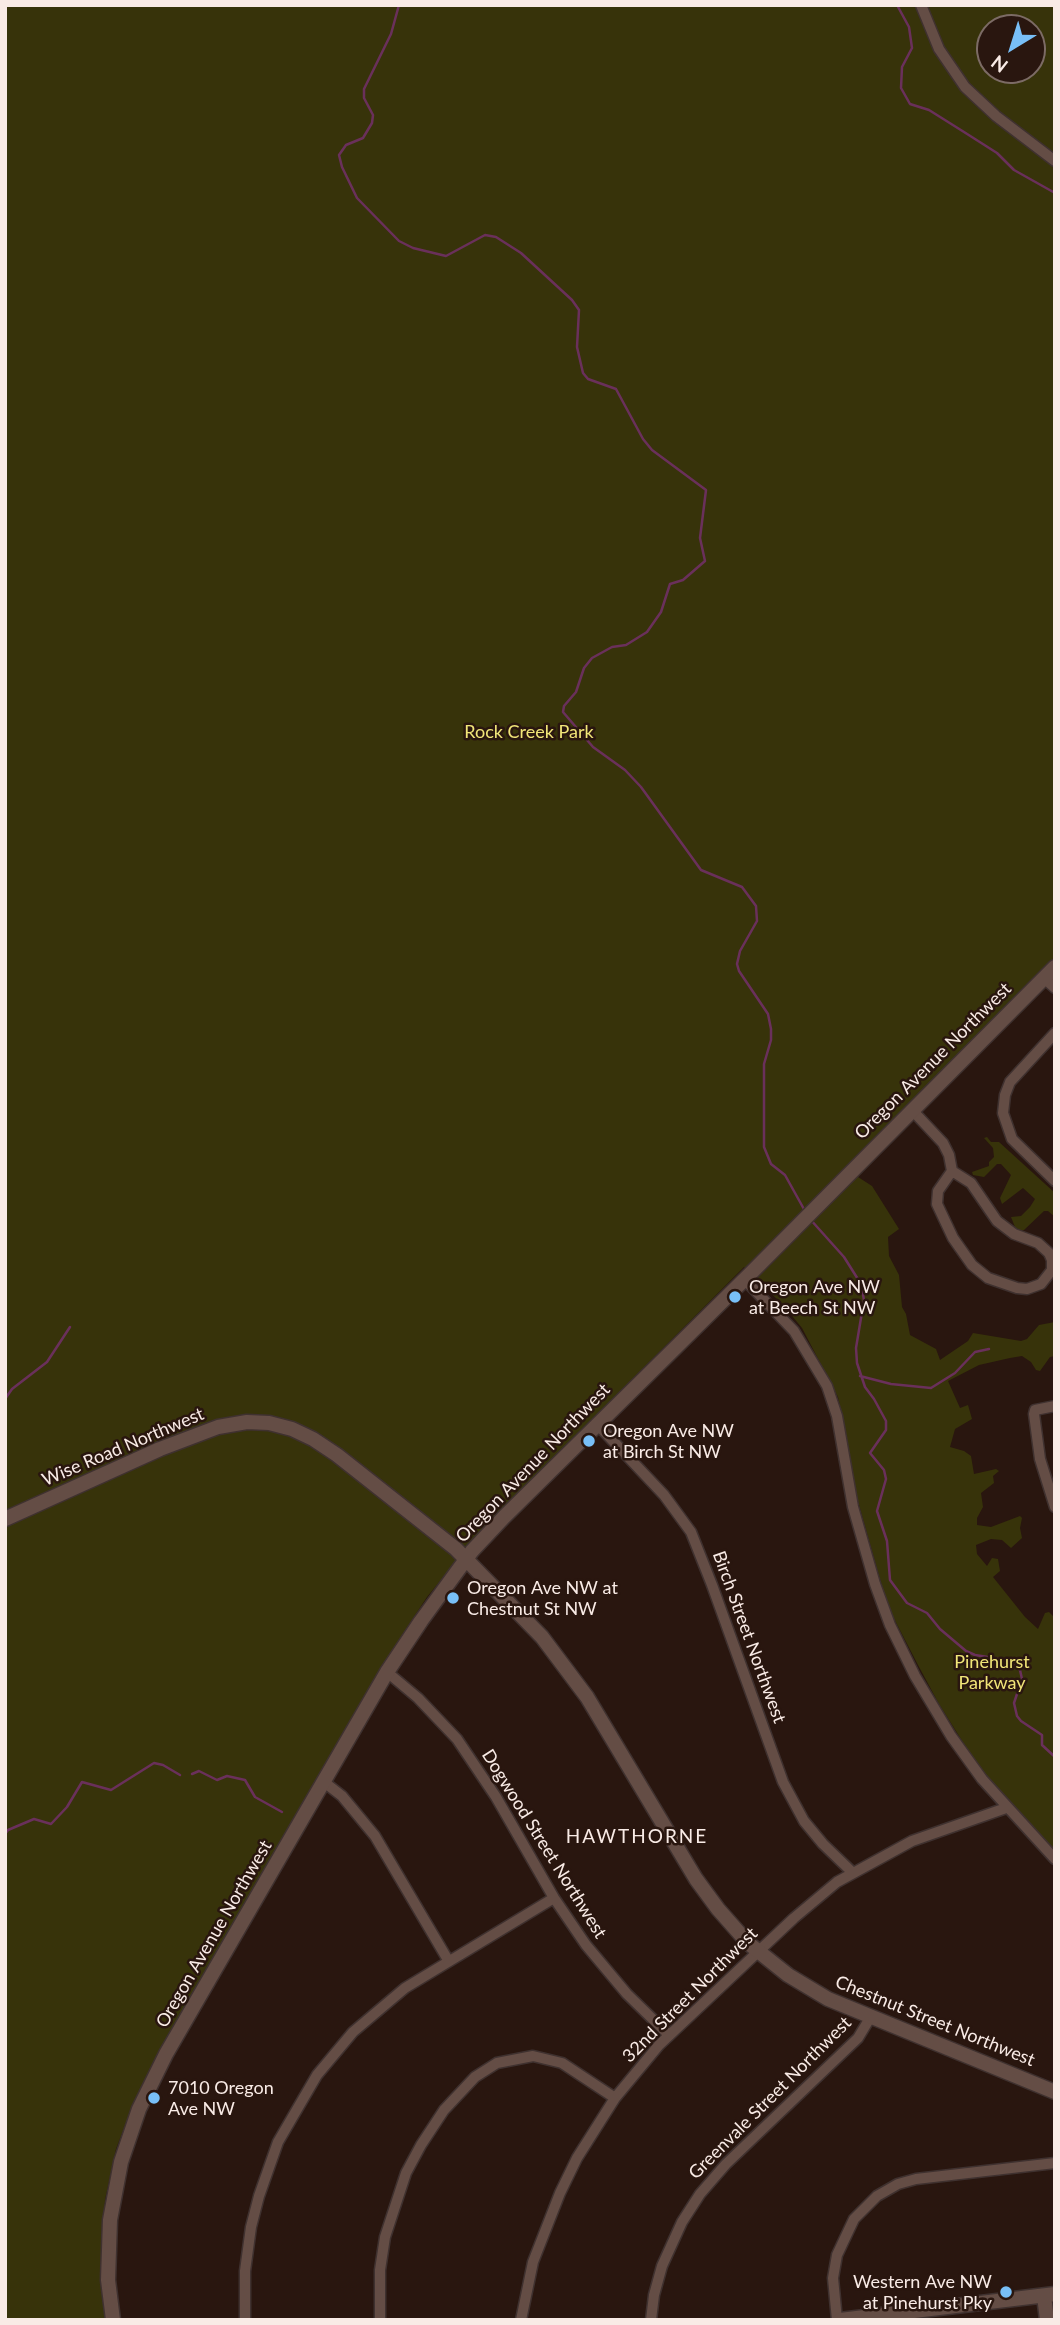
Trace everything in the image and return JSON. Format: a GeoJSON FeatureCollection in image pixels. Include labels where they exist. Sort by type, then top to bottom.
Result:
{"type":"FeatureCollection","features":[{"type":"Feature","properties":{"kind":"street"},"geometry":{"type":"LineString","coordinates":[[921,5],[939,49],[965,87],[996,116],[1055,161]]}},
{"type":"Feature","properties":{"kind":"street","name":"Oregon Avenue Northwest"},"geometry":{"type":"LineString","coordinates":[[113,2320],[108,2280],[110,2220],[121,2162],[139,2109],[166,2054],[387,1672],[421,1622],[466,1560],[503,1517],[912,1110],[1051,977]]}},
{"type":"Feature","properties":{"kind":"street"},"geometry":{"type":"LineString","coordinates":[[1055,1033],[1010,1082],[1003,1113],[1015,1143],[1055,1181]]}},
{"type":"Feature","properties":{"kind":"street"},"geometry":{"type":"LineString","coordinates":[[912,1110],[943,1143],[953,1171],[971,1184],[989,1213],[1014,1234],[1035,1241],[1047,1251],[1053,1266],[1041,1284],[1027,1289],[1017,1288],[988,1278],[974,1267],[953,1238],[937,1204],[938,1191],[953,1171]]}},
{"type":"Feature","properties":{"kind":"street"},"geometry":{"type":"LineString","coordinates":[[744,1279],[794,1331],[827,1386],[834,1405],[863,1544],[890,1626],[915,1676],[946,1728],[982,1779],[1055,1859]]}},
{"type":"Feature","properties":{"kind":"street"},"geometry":{"type":"LineString","coordinates":[[1055,1406],[1035,1410],[1039,1450],[1055,1507]]}},
{"type":"Feature","properties":{"kind":"street","name":"Wise Road Northwest"},"geometry":{"type":"LineString","coordinates":[[5,1518],[195,1434],[228,1425],[260,1422],[292,1429],[326,1447],[466,1560]]}},
{"type":"Feature","properties":{"kind":"street","name":"Birch Street Northwest"},"geometry":{"type":"LineString","coordinates":[[597,1424],[664,1495],[691,1532],[783,1783],[809,1827],[852,1872]]}},
{"type":"Feature","properties":{"kind":"street","name":"Chestnut Street Northwest"},"geometry":{"type":"LineString","coordinates":[[466,1560],[533,1627],[572,1675],[611,1734],[696,1879],[725,1917],[759,1952],[788,1975],[818,1993],[870,2018],[1055,2092]]}},
{"type":"Feature","properties":{"kind":"street","name":"Dogwood Street Northwest"},"geometry":{"type":"LineString","coordinates":[[387,1672],[432,1711],[467,1753],[496,1797],[554,1898],[600,1964],[669,2035]]}},
{"type":"Feature","properties":{"kind":"street"},"geometry":{"type":"LineString","coordinates":[[324,1782],[342,1796],[374,1836],[448,1960]]}},
{"type":"Feature","properties":{"kind":"street","name":"32nd Street Northwest"},"geometry":{"type":"LineString","coordinates":[[521,2320],[533,2262],[577,2158],[615,2098],[669,2035],[812,1902],[852,1872],[923,1836],[1006,1808]]}},
{"type":"Feature","properties":{"kind":"street"},"geometry":{"type":"LineString","coordinates":[[245,2320],[245,2271],[254,2212],[275,2150],[298,2105],[317,2076],[353,2032],[405,1988],[554,1898]]}},
{"type":"Feature","properties":{"kind":"street","name":"Greenvale Street Northwest"},"geometry":{"type":"LineString","coordinates":[[651,2320],[662,2266],[682,2221],[700,2194],[726,2164],[858,2038],[870,2018]]}},
{"type":"Feature","properties":{"kind":"street"},"geometry":{"type":"LineString","coordinates":[[380,2320],[383,2245],[406,2173],[438,2119],[475,2077],[498,2063],[533,2056],[562,2063],[615,2098]]}},
{"type":"Feature","properties":{"kind":"street"},"geometry":{"type":"LineString","coordinates":[[1047,2320],[1050,2295],[839,2320],[834,2278],[838,2255],[854,2219],[877,2196],[894,2186],[916,2179],[1055,2163]]}},
{"type":"Feature","properties":{"kind":"green space","name":"Rock Creek Park"},"geometry":{"type":"Polygon","coordinates":[[[5,5],[1055,5],[1055,958],[896,1120],[858,1177],[872,1186],[899,1229],[888,1237],[889,1256],[899,1275],[902,1307],[910,1335],[936,1349],[940,1360],[968,1341],[973,1333],[1021,1341],[1027,1339],[1039,1325],[1055,1322],[1055,1356],[1050,1357],[1040,1371],[1022,1356],[979,1365],[948,1381],[960,1408],[968,1405],[972,1419],[955,1429],[950,1447],[971,1456],[974,1474],[996,1469],[999,1471],[993,1476],[994,1483],[981,1493],[983,1507],[977,1518],[977,1525],[991,1527],[1020,1516],[1022,1518],[1022,1538],[1011,1548],[1002,1540],[991,1539],[976,1545],[977,1554],[987,1566],[992,1558],[998,1559],[1000,1571],[993,1577],[1038,1629],[1045,1613],[1049,1612],[1055,1618],[1055,1855],[986,1779],[918,1665],[888,1607],[850,1473],[847,1438],[838,1397],[802,1328],[784,1306],[744,1267],[481,1531],[427,1597],[400,1638],[163,2045],[134,2102],[116,2149],[105,2200],[102,2256],[107,2320],[5,2320],[5,5]]]}},
{"type":"Feature","properties":{"kind":"green space"},"geometry":{"type":"Polygon","coordinates":[[[987,1137],[991,1142],[999,1142],[1055,1193],[1055,1217],[1044,1211],[1024,1230],[1020,1231],[1015,1227],[1011,1217],[1021,1216],[1035,1199],[1023,1188],[1002,1204],[1000,1198],[1011,1175],[1001,1164],[997,1164],[984,1177],[973,1175],[972,1172],[989,1166],[994,1157],[993,1148],[984,1138],[987,1137]]]}},
{"type":"Feature","properties":{"kind":"waterway"},"geometry":{"type":"LineString","coordinates":[[399,5],[391,34],[364,89],[364,98],[373,115],[372,123],[363,138],[346,145],[339,155],[357,198],[399,241],[413,248],[446,256],[485,235],[496,237],[521,253],[572,300],[579,310],[577,347],[583,373],[588,379],[616,389],[643,439],[652,450],[706,490],[700,538],[705,561],[683,580],[670,584],[661,612],[647,632],[626,645],[612,647],[592,658],[584,668],[576,692],[564,706],[563,712],[593,747],[625,770],[641,787],[701,870],[742,887],[756,906],[757,921],[740,951],[737,964],[768,1014],[771,1029],[771,1040],[764,1064],[764,1147],[771,1164],[785,1175],[805,1211]]}},
{"type":"Feature","properties":{"kind":"waterway"},"geometry":{"type":"LineString","coordinates":[[897,5],[909,27],[912,48],[902,67],[901,88],[910,104],[929,110],[997,153],[1014,170],[1055,193]]}},
{"type":"Feature","properties":{"kind":"waterway"},"geometry":{"type":"LineString","coordinates":[[810,1219],[844,1257],[861,1284],[864,1300],[856,1348],[857,1363],[865,1387],[886,1421],[886,1430],[870,1453],[884,1470],[886,1479],[877,1511],[887,1541],[890,1580],[907,1603],[927,1613],[940,1629],[966,1651],[1007,1660],[1020,1670],[1022,1679],[1014,1703],[1017,1716],[1042,1735],[1042,1745],[1055,1757]]}},
{"type":"Feature","properties":{"kind":"waterway"},"geometry":{"type":"LineString","coordinates":[[5,1399],[12,1389],[47,1362],[70,1327]]}},
{"type":"Feature","properties":{"kind":"waterway"},"geometry":{"type":"LineString","coordinates":[[860,1376],[891,1384],[931,1388],[955,1373],[975,1352],[989,1349]]}},
{"type":"Feature","properties":{"kind":"waterway"},"geometry":{"type":"LineString","coordinates":[[5,1834],[8,1830],[34,1819],[51,1824],[67,1807],[82,1782],[111,1790],[154,1763],[180,1775]]}},
{"type":"Feature","properties":{"kind":"waterway"},"geometry":{"type":"LineString","coordinates":[[192,1774],[199,1771],[217,1780],[227,1776],[245,1780],[255,1797],[282,1812]]}},
{"type":"Feature","properties":{"kind":"place","name":"Oregon Ave NW at Beech St NW"},"geometry":{"type":"Point","coordinates":[735,1297]}},
{"type":"Feature","properties":{"kind":"place","name":"Oregon Ave NW at Birch St NW"},"geometry":{"type":"Point","coordinates":[589,1441]}},
{"type":"Feature","properties":{"kind":"place","name":"Oregon Ave NW at Chestnut St NW"},"geometry":{"type":"Point","coordinates":[453,1598]}},
{"type":"Feature","properties":{"kind":"place","name":"7010 Oregon Ave NW"},"geometry":{"type":"Point","coordinates":[154,2098]}},
{"type":"Feature","properties":{"kind":"place","name":"Western Ave NW at Pinehurst Pky"},"geometry":{"type":"Point","coordinates":[1006,2292]}},
{"type":"Feature","properties":{"kind":"district","name":"HAWTHORNE"},"geometry":{"type":"Point","coordinates":[637,1837]}},
{"type":"Feature","properties":{"kind":"park label","name":"Pinehurst Parkway"},"geometry":{"type":"Point","coordinates":[992,1672]}}]}
